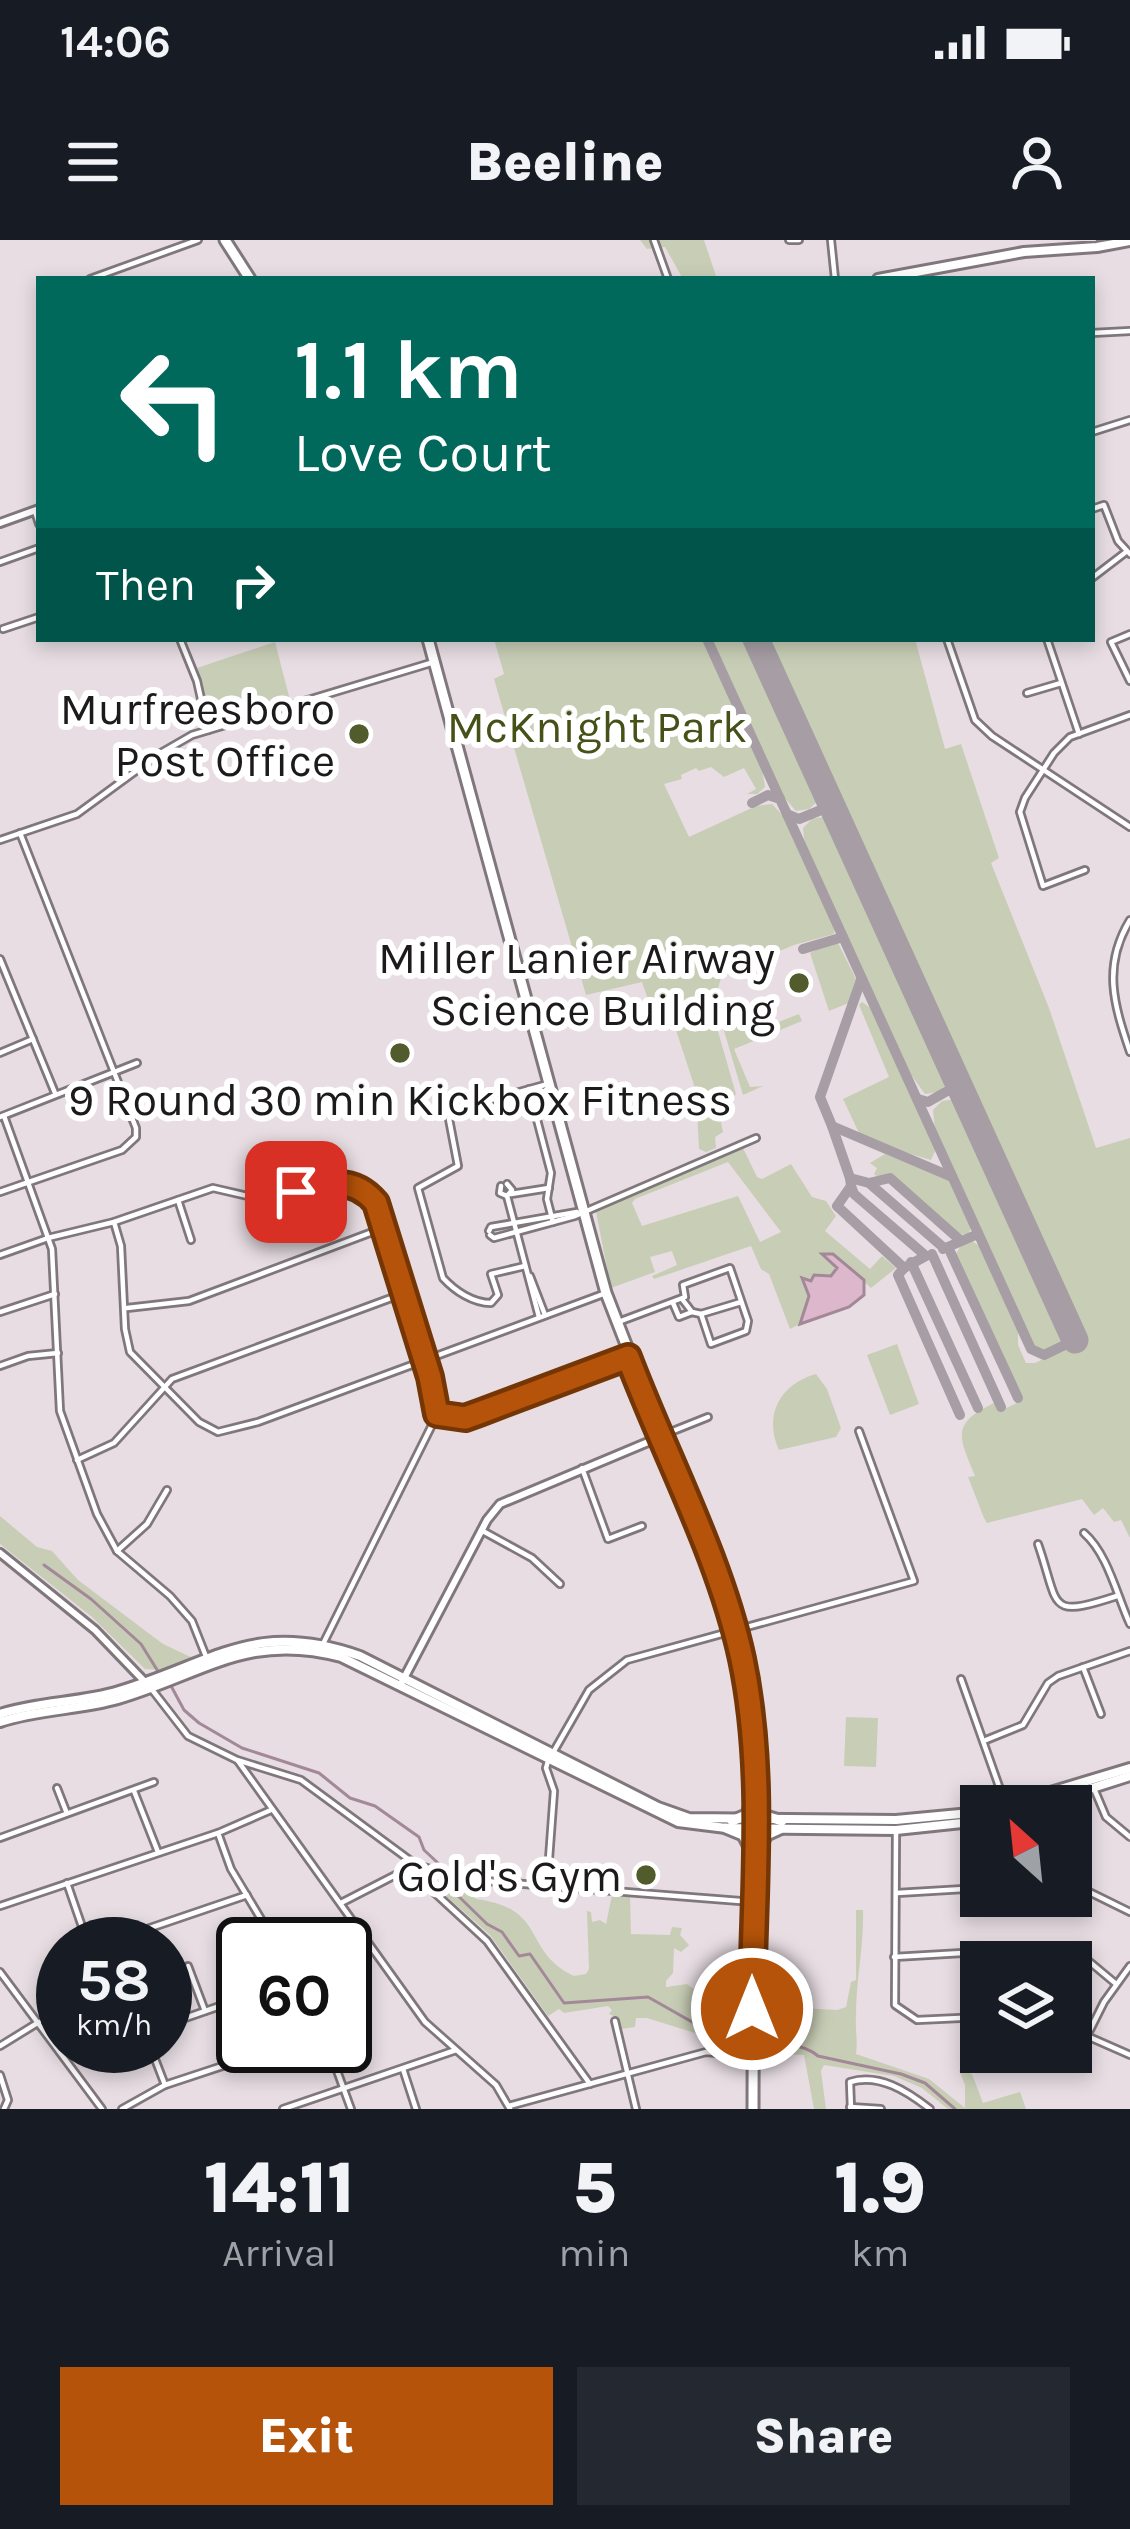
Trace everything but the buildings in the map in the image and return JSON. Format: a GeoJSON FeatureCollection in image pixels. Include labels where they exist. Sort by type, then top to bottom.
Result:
{"type":"FeatureCollection","features":[{"type":"Feature","properties":{"kind":"main road"},"geometry":{"type":"LineString","coordinates":[[225,240],[248,276]]}},
{"type":"Feature","properties":{"kind":"main road"},"geometry":{"type":"LineString","coordinates":[[892,276],[968,260],[1130,241]]}},
{"type":"Feature","properties":{"kind":"main road"},"geometry":{"type":"LineString","coordinates":[[429,642],[606,1293],[734,1630],[752,1726],[749,2108]]}},
{"type":"Feature","properties":{"kind":"main road"},"geometry":{"type":"LineString","coordinates":[[0,1718],[100,1703],[208,1661],[261,1649],[322,1647],[689,1818],[754,1825],[960,1822]]}},
{"type":"Feature","properties":{"kind":"main road"},"geometry":{"type":"LineString","coordinates":[[1089,1785],[1130,1772]]}},
{"type":"Feature","properties":{"kind":"main road"},"geometry":{"type":"LineString","coordinates":[[729,1824],[746,1815],[754,1798]]}},
{"type":"Feature","properties":{"kind":"main road"},"geometry":{"type":"LineString","coordinates":[[754,1798],[766,1816],[781,1825]]}},
{"type":"Feature","properties":{"kind":"main road"},"geometry":{"type":"LineString","coordinates":[[896,1825],[960,1815]]}},
{"type":"Feature","properties":{"kind":"main road"},"geometry":{"type":"LineString","coordinates":[[729,1824],[743,1835],[754,1857]]}},
{"type":"Feature","properties":{"kind":"main road"},"geometry":{"type":"LineString","coordinates":[[754,1857],[766,1835],[781,1825]]}},
{"type":"Feature","properties":{"kind":"street"},"geometry":{"type":"LineString","coordinates":[[98,276],[198,240]]}},
{"type":"Feature","properties":{"kind":"street"},"geometry":{"type":"LineString","coordinates":[[654,240],[667,276]]}},
{"type":"Feature","properties":{"kind":"street"},"geometry":{"type":"LineString","coordinates":[[789,240],[800,240]]}},
{"type":"Feature","properties":{"kind":"street"},"geometry":{"type":"LineString","coordinates":[[831,240],[835,276]]}},
{"type":"Feature","properties":{"kind":"street"},"geometry":{"type":"LineString","coordinates":[[1095,333],[1130,331]]}},
{"type":"Feature","properties":{"kind":"street"},"geometry":{"type":"LineString","coordinates":[[1095,431],[1130,420]]}},
{"type":"Feature","properties":{"kind":"street"},"geometry":{"type":"LineString","coordinates":[[1095,508],[1103,505],[1128,553],[1095,576]]}},
{"type":"Feature","properties":{"kind":"street"},"geometry":{"type":"LineString","coordinates":[[0,523],[36,510]]}},
{"type":"Feature","properties":{"kind":"street"},"geometry":{"type":"LineString","coordinates":[[0,562],[36,549]]}},
{"type":"Feature","properties":{"kind":"street"},"geometry":{"type":"LineString","coordinates":[[3,629],[36,618]]}},
{"type":"Feature","properties":{"kind":"street"},"geometry":{"type":"LineString","coordinates":[[1130,634],[1111,642],[1130,681]]}},
{"type":"Feature","properties":{"kind":"street"},"geometry":{"type":"LineString","coordinates":[[181,642],[197,681],[208,730]]}},
{"type":"Feature","properties":{"kind":"street"},"geometry":{"type":"LineString","coordinates":[[948,642],[975,719],[1043,772],[1130,827]]}},
{"type":"Feature","properties":{"kind":"street"},"geometry":{"type":"LineString","coordinates":[[1048,642],[1079,734]]}},
{"type":"Feature","properties":{"kind":"street"},"geometry":{"type":"LineString","coordinates":[[0,840],[77,814],[169,747],[208,730],[434,662]]}},
{"type":"Feature","properties":{"kind":"street"},"geometry":{"type":"LineString","coordinates":[[1027,694],[1062,682]]}},
{"type":"Feature","properties":{"kind":"street"},"geometry":{"type":"LineString","coordinates":[[1085,870],[1043,886],[1020,812],[1054,753],[1079,734],[1130,715]]}},
{"type":"Feature","properties":{"kind":"street"},"geometry":{"type":"LineString","coordinates":[[0,1192],[122,1150],[136,1137],[20,833]]}},
{"type":"Feature","properties":{"kind":"street"},"geometry":{"type":"LineString","coordinates":[[1130,920],[1111,972],[1130,1052]]}},
{"type":"Feature","properties":{"kind":"street"},"geometry":{"type":"LineString","coordinates":[[0,959],[56,1094]]}},
{"type":"Feature","properties":{"kind":"street"},"geometry":{"type":"LineString","coordinates":[[0,992],[11,987]]}},
{"type":"Feature","properties":{"kind":"street"},"geometry":{"type":"LineString","coordinates":[[0,1053],[33,1040]]}},
{"type":"Feature","properties":{"kind":"street"},"geometry":{"type":"LineString","coordinates":[[137,1063],[2,1117],[47,1238],[55,1294],[60,1411],[103,1529],[117,1551],[180,1606],[208,1661]]}},
{"type":"Feature","properties":{"kind":"street"},"geometry":{"type":"LineString","coordinates":[[525,1266],[491,1274],[498,1295],[491,1303],[478,1302],[451,1286],[443,1278],[418,1189],[458,1166],[448,1119],[451,1111],[548,1084]]}},
{"type":"Feature","properties":{"kind":"street"},"geometry":{"type":"LineString","coordinates":[[529,1088],[549,1163],[552,1219]]}},
{"type":"Feature","properties":{"kind":"street"},"geometry":{"type":"LineString","coordinates":[[552,1219],[513,1220],[489,1233],[494,1238],[583,1211],[756,1138]]}},
{"type":"Feature","properties":{"kind":"street"},"geometry":{"type":"LineString","coordinates":[[0,1255],[222,1187],[269,1201],[336,1181],[370,1195],[425,1359],[437,1414],[322,1647]]}},
{"type":"Feature","properties":{"kind":"street"},"geometry":{"type":"LineString","coordinates":[[504,1185],[500,1193],[509,1195],[549,1187]]}},
{"type":"Feature","properties":{"kind":"street"},"geometry":{"type":"LineString","coordinates":[[509,1195],[542,1316]]}},
{"type":"Feature","properties":{"kind":"street"},"geometry":{"type":"LineString","coordinates":[[178,1200],[191,1240]]}},
{"type":"Feature","properties":{"kind":"street"},"geometry":{"type":"LineString","coordinates":[[115,1222],[130,1352],[206,1427],[225,1432],[606,1293]]}},
{"type":"Feature","properties":{"kind":"street"},"geometry":{"type":"LineString","coordinates":[[125,1308],[189,1301],[383,1228]]}},
{"type":"Feature","properties":{"kind":"street"},"geometry":{"type":"LineString","coordinates":[[692,1312],[682,1299],[683,1285],[730,1268],[748,1322],[746,1330],[711,1344],[701,1314]]}},
{"type":"Feature","properties":{"kind":"street"},"geometry":{"type":"LineString","coordinates":[[77,1460],[114,1443],[180,1375],[404,1293]]}},
{"type":"Feature","properties":{"kind":"street"},"geometry":{"type":"LineString","coordinates":[[0,1312],[55,1294]]}},
{"type":"Feature","properties":{"kind":"street"},"geometry":{"type":"LineString","coordinates":[[615,1322],[682,1299]]}},
{"type":"Feature","properties":{"kind":"street"},"geometry":{"type":"LineString","coordinates":[[673,1303],[679,1317],[741,1302]]}},
{"type":"Feature","properties":{"kind":"street"},"geometry":{"type":"LineString","coordinates":[[0,1366],[28,1356],[58,1353]]}},
{"type":"Feature","properties":{"kind":"street"},"geometry":{"type":"LineString","coordinates":[[437,1414],[465,1418],[628,1357]]}},
{"type":"Feature","properties":{"kind":"street"},"geometry":{"type":"LineString","coordinates":[[403,1682],[481,1530],[500,1504],[708,1417]]}},
{"type":"Feature","properties":{"kind":"street"},"geometry":{"type":"LineString","coordinates":[[548,1886],[554,1791],[546,1768],[589,1690],[617,1666],[644,1654],[914,1581],[859,1432]]}},
{"type":"Feature","properties":{"kind":"street"},"geometry":{"type":"LineString","coordinates":[[582,1468],[608,1540],[642,1526]]}},
{"type":"Feature","properties":{"kind":"street"},"geometry":{"type":"LineString","coordinates":[[117,1551],[148,1524],[167,1490]]}},
{"type":"Feature","properties":{"kind":"street"},"geometry":{"type":"LineString","coordinates":[[481,1530],[532,1558],[560,1584]]}},
{"type":"Feature","properties":{"kind":"street"},"geometry":{"type":"LineString","coordinates":[[1084,1533],[1092,1540],[1130,1624]]}},
{"type":"Feature","properties":{"kind":"street"},"geometry":{"type":"LineString","coordinates":[[1038,1544],[1058,1603],[1068,1610],[1117,1596]]}},
{"type":"Feature","properties":{"kind":"street"},"geometry":{"type":"LineString","coordinates":[[0,1553],[109,1642],[188,1736],[237,1760],[301,1780],[412,1866],[488,1941],[590,2084]]}},
{"type":"Feature","properties":{"kind":"street"},"geometry":{"type":"LineString","coordinates":[[986,1740],[1023,1725],[1048,1683],[1130,1651]]}},
{"type":"Feature","properties":{"kind":"street"},"geometry":{"type":"LineString","coordinates":[[1083,1667],[1101,1714]]}},
{"type":"Feature","properties":{"kind":"street"},"geometry":{"type":"LineString","coordinates":[[962,1679],[999,1785]]}},
{"type":"Feature","properties":{"kind":"street"},"geometry":{"type":"LineString","coordinates":[[237,1760],[424,2022],[496,2085],[510,2108],[706,2052],[752,2056]]}},
{"type":"Feature","properties":{"kind":"street"},"geometry":{"type":"LineString","coordinates":[[0,1838],[154,1782]]}},
{"type":"Feature","properties":{"kind":"street"},"geometry":{"type":"LineString","coordinates":[[1093,1784],[1106,1817],[1130,1837]]}},
{"type":"Feature","properties":{"kind":"street"},"geometry":{"type":"LineString","coordinates":[[57,1788],[66,1814]]}},
{"type":"Feature","properties":{"kind":"street"},"geometry":{"type":"LineString","coordinates":[[133,1789],[158,1852]]}},
{"type":"Feature","properties":{"kind":"street"},"geometry":{"type":"LineString","coordinates":[[0,1906],[218,1833],[271,1810]]}},
{"type":"Feature","properties":{"kind":"street"},"geometry":{"type":"LineString","coordinates":[[896,1825],[895,2005],[909,2018],[960,2018]]}},
{"type":"Feature","properties":{"kind":"street"},"geometry":{"type":"LineString","coordinates":[[218,1833],[260,1917]]}},
{"type":"Feature","properties":{"kind":"street"},"geometry":{"type":"LineString","coordinates":[[339,1904],[412,1866],[443,1875],[753,1902]]}},
{"type":"Feature","properties":{"kind":"street"},"geometry":{"type":"LineString","coordinates":[[67,1883],[79,1917]]}},
{"type":"Feature","properties":{"kind":"street"},"geometry":{"type":"LineString","coordinates":[[897,1893],[960,1889]]}},
{"type":"Feature","properties":{"kind":"street"},"geometry":{"type":"LineString","coordinates":[[1092,1893],[1130,1912]]}},
{"type":"Feature","properties":{"kind":"street"},"geometry":{"type":"LineString","coordinates":[[182,1917],[247,1895]]}},
{"type":"Feature","properties":{"kind":"street"},"geometry":{"type":"LineString","coordinates":[[894,1957],[1048,1948],[1085,1958],[1115,1983]]}},
{"type":"Feature","properties":{"kind":"street"},"geometry":{"type":"LineString","coordinates":[[1092,2027],[1115,1983],[1130,1966]]}},
{"type":"Feature","properties":{"kind":"street"},"geometry":{"type":"LineString","coordinates":[[0,1972],[36,2018]]}},
{"type":"Feature","properties":{"kind":"street"},"geometry":{"type":"LineString","coordinates":[[192,1976],[206,2011]]}},
{"type":"Feature","properties":{"kind":"street"},"geometry":{"type":"LineString","coordinates":[[192,2016],[216,2007]]}},
{"type":"Feature","properties":{"kind":"street"},"geometry":{"type":"LineString","coordinates":[[615,2021],[636,2109]]}},
{"type":"Feature","properties":{"kind":"street"},"geometry":{"type":"LineString","coordinates":[[0,2046],[36,2024]]}},
{"type":"Feature","properties":{"kind":"street"},"geometry":{"type":"LineString","coordinates":[[1092,2038],[1130,2055]]}},
{"type":"Feature","properties":{"kind":"street"},"geometry":{"type":"LineString","coordinates":[[285,2109],[456,2050]]}},
{"type":"Feature","properties":{"kind":"street"},"geometry":{"type":"LineString","coordinates":[[122,2109],[165,2085],[216,2068]]}},
{"type":"Feature","properties":{"kind":"street"},"geometry":{"type":"LineString","coordinates":[[403,2069],[416,2109]]}},
{"type":"Feature","properties":{"kind":"street"},"geometry":{"type":"LineString","coordinates":[[76,2073],[102,2109]]}},
{"type":"Feature","properties":{"kind":"street"},"geometry":{"type":"LineString","coordinates":[[160,2073],[165,2085]]}},
{"type":"Feature","properties":{"kind":"street"},"geometry":{"type":"LineString","coordinates":[[338,2073],[351,2109]]}},
{"type":"Feature","properties":{"kind":"street"},"geometry":{"type":"LineString","coordinates":[[0,2075],[8,2100],[4,2109]]}},
{"type":"Feature","properties":{"kind":"street"},"geometry":{"type":"LineString","coordinates":[[880,2109],[850,2108],[850,2081],[888,2083],[929,2109]]}},
{"type":"Feature","properties":{"kind":"green space"},"geometry":{"type":"Polygon","coordinates":[[[640,240],[704,240],[716,276],[681,276],[665,247],[647,249],[640,240]]]}},
{"type":"Feature","properties":{"kind":"green space"},"geometry":{"type":"Polygon","coordinates":[[[275,642],[290,700],[212,720],[197,668],[275,642]]]}},
{"type":"Feature","properties":{"kind":"green space","name":"McKnight Park"},"geometry":{"type":"Polygon","coordinates":[[[495,642],[704,642],[762,768],[765,787],[757,794],[747,794],[756,789],[744,768],[724,777],[711,767],[696,768],[664,784],[689,837],[756,806],[772,804],[786,819],[835,927],[834,934],[722,975],[715,998],[709,1000],[736,1094],[719,1113],[723,1132],[715,1137],[716,1148],[699,1149],[696,1091],[670,1012],[654,1017],[642,982],[586,995],[494,679],[504,674],[495,642]]]}},
{"type":"Feature","properties":{"kind":"green space"},"geometry":{"type":"Polygon","coordinates":[[[712,642],[747,642],[819,800],[809,809],[796,811],[783,796],[712,642]]]}},
{"type":"Feature","properties":{"kind":"green space"},"geometry":{"type":"Polygon","coordinates":[[[767,642],[916,642],[945,749],[961,744],[999,858],[991,863],[1049,1008],[1096,1148],[1130,1138],[1130,1538],[1121,1520],[1114,1522],[1103,1508],[1094,1515],[1082,1499],[987,1523],[968,1477],[975,1476],[962,1441],[964,1425],[994,1403],[1000,1411],[1023,1400],[956,1254],[961,1245],[972,1241],[981,1247],[1018,1329],[1018,1345],[1026,1363],[1086,1339],[767,642]]]}},
{"type":"Feature","properties":{"kind":"green space"},"geometry":{"type":"Polygon","coordinates":[[[827,816],[948,1083],[938,1092],[925,1094],[909,1072],[805,847],[803,828],[812,819],[827,816]]]}},
{"type":"Feature","properties":{"kind":"green space"},"geometry":{"type":"Polygon","coordinates":[[[837,941],[858,983],[851,1002],[829,1011],[810,953],[837,941]]]}},
{"type":"Feature","properties":{"kind":"green space"},"geometry":{"type":"Polygon","coordinates":[[[862,1002],[872,1009],[936,1149],[931,1160],[883,1146],[859,1133],[843,1099],[889,1077],[859,1005],[862,1002]]]}},
{"type":"Feature","properties":{"kind":"green space"},"geometry":{"type":"Polygon","coordinates":[[[755,1006],[762,1006],[765,1014],[759,1017],[763,1028],[799,1014],[802,1021],[734,1049],[750,1087],[763,1086],[743,1095],[722,1024],[751,1013],[755,1006]]]}},
{"type":"Feature","properties":{"kind":"green space"},"geometry":{"type":"Polygon","coordinates":[[[955,1099],[1064,1336],[1046,1351],[1035,1348],[935,1130],[933,1110],[942,1101],[955,1099]]]}},
{"type":"Feature","properties":{"kind":"green space"},"geometry":{"type":"Polygon","coordinates":[[[743,1148],[762,1179],[791,1164],[812,1197],[826,1201],[836,1216],[825,1231],[870,1269],[882,1256],[896,1268],[871,1288],[833,1254],[824,1255],[837,1267],[831,1276],[812,1281],[800,1324],[790,1329],[769,1274],[761,1269],[751,1246],[654,1279],[652,1276],[677,1265],[672,1251],[650,1257],[655,1272],[611,1288],[596,1212],[743,1148]],[[728,1162],[632,1203],[642,1226],[738,1196],[760,1242],[781,1232],[728,1162]]]}},
{"type":"Feature","properties":{"kind":"green space"},"geometry":{"type":"Polygon","coordinates":[[[885,1154],[949,1180],[972,1226],[968,1235],[958,1234],[891,1174],[874,1174],[877,1168],[870,1163],[885,1154]]]}},
{"type":"Feature","properties":{"kind":"green space"},"geometry":{"type":"Polygon","coordinates":[[[897,1344],[919,1404],[890,1415],[867,1355],[897,1344]]]}},
{"type":"Feature","properties":{"kind":"green space"},"geometry":{"type":"Polygon","coordinates":[[[816,1374],[827,1389],[841,1428],[836,1437],[779,1450],[773,1425],[778,1403],[793,1385],[816,1374]]]}},
{"type":"Feature","properties":{"kind":"green space"},"geometry":{"type":"Polygon","coordinates":[[[0,1516],[37,1547],[52,1551],[78,1580],[163,1644],[191,1657],[165,1670],[145,1669],[92,1617],[0,1544],[0,1516]]]}},
{"type":"Feature","properties":{"kind":"green space"},"geometry":{"type":"Polygon","coordinates":[[[846,1717],[878,1718],[876,1767],[844,1766],[846,1717]]]}},
{"type":"Feature","properties":{"kind":"green space"},"geometry":{"type":"Polygon","coordinates":[[[437,1879],[474,1883],[476,1899],[515,1912],[547,1955],[574,1976],[589,1969],[587,1911],[592,1922],[606,1924],[612,1895],[630,1897],[631,1934],[670,1935],[672,1927],[682,1928],[680,1935],[689,1945],[681,1952],[674,1948],[673,1973],[666,1987],[687,1984],[700,1994],[698,2023],[716,2031],[716,2036],[647,2018],[636,2018],[635,2027],[621,2029],[608,2006],[564,2013],[559,2009],[548,2016],[490,1935],[437,1888],[433,1883],[437,1879]]]}},
{"type":"Feature","properties":{"kind":"green space"},"geometry":{"type":"Polygon","coordinates":[[[856,1910],[863,1910],[856,2054],[929,2079],[965,2108],[960,2073],[972,2074],[983,2103],[1020,2092],[1026,2109],[948,2109],[922,2088],[894,2076],[824,2065],[826,2109],[814,2109],[804,2055],[761,2053],[764,2006],[837,2010],[846,2007],[851,1982],[856,1980],[856,1910]]]}},
{"type":"Feature","properties":{"kind":"shaded area"},"geometry":{"type":"Polygon","coordinates":[[[822,1254],[833,1254],[864,1280],[864,1295],[849,1307],[800,1324],[809,1296],[802,1278],[811,1281],[814,1275],[831,1276],[837,1268],[822,1254]]]}},
{"type":"Feature","properties":{"kind":"waterway"},"geometry":{"type":"LineString","coordinates":[[44,1565],[141,1644],[159,1673]]}},
{"type":"Feature","properties":{"kind":"waterway"},"geometry":{"type":"LineString","coordinates":[[170,1684],[184,1710],[199,1723],[242,1748],[319,1773],[350,1798],[375,1806],[419,1837],[424,1850],[439,1864],[447,1885],[487,1924],[502,1932],[519,1956],[530,1954],[564,2003],[648,1997],[724,2040],[743,2044]]}},
{"type":"Feature","properties":{"kind":"waterway"},"geometry":{"type":"LineString","coordinates":[[760,2048],[798,2046],[818,2056],[901,2074],[925,2083],[955,2109]]}},
{"type":"Feature","properties":{"kind":"taxiway"},"geometry":{"type":"LineString","coordinates":[[708,642],[1031,1349],[1044,1355],[1075,1340]]}},
{"type":"Feature","properties":{"kind":"taxiway"},"geometry":{"type":"LineString","coordinates":[[752,803],[768,795],[780,799]]}},
{"type":"Feature","properties":{"kind":"taxiway"},"geometry":{"type":"LineString","coordinates":[[787,814],[799,819],[826,808],[836,815]]}},
{"type":"Feature","properties":{"kind":"taxiway"},"geometry":{"type":"LineString","coordinates":[[803,949],[843,937]]}},
{"type":"Feature","properties":{"kind":"taxiway"},"geometry":{"type":"LineString","coordinates":[[861,980],[820,1097],[832,1126],[952,1177]]}},
{"type":"Feature","properties":{"kind":"taxiway"},"geometry":{"type":"LineString","coordinates":[[918,1099],[928,1102],[956,1086],[954,1075]]}},
{"type":"Feature","properties":{"kind":"taxiway"},"geometry":{"type":"LineString","coordinates":[[832,1126],[850,1178]]}},
{"type":"Feature","properties":{"kind":"taxiway"},"geometry":{"type":"LineString","coordinates":[[924,1257],[904,1268],[837,1206],[851,1186],[850,1178],[869,1183],[944,1248]]}},
{"type":"Feature","properties":{"kind":"taxiway"},"geometry":{"type":"LineString","coordinates":[[869,1183],[890,1178],[961,1241]]}},
{"type":"Feature","properties":{"kind":"taxiway"},"geometry":{"type":"LineString","coordinates":[[851,1186],[854,1194],[926,1256]]}},
{"type":"Feature","properties":{"kind":"taxiway"},"geometry":{"type":"LineString","coordinates":[[943,1249],[978,1234]]}},
{"type":"Feature","properties":{"kind":"taxiway"},"geometry":{"type":"LineString","coordinates":[[948,1247],[1018,1398]]}},
{"type":"Feature","properties":{"kind":"taxiway"},"geometry":{"type":"LineString","coordinates":[[932,1254],[1001,1407]]}},
{"type":"Feature","properties":{"kind":"taxiway"},"geometry":{"type":"LineString","coordinates":[[911,1262],[978,1408]]}},
{"type":"Feature","properties":{"kind":"taxiway"},"geometry":{"type":"LineString","coordinates":[[904,1268],[898,1275],[960,1415]]}},
{"type":"Feature","properties":{"kind":"runway"},"geometry":{"type":"LineString","coordinates":[[757,642],[1075,1340]]}},
{"type":"Feature","properties":{"kind":"place","name":"Murfreesboro Post Office"},"geometry":{"type":"Point","coordinates":[359,734]}},
{"type":"Feature","properties":{"kind":"place","name":"Miller Lanier Airway Science Building"},"geometry":{"type":"Point","coordinates":[799,983]}},
{"type":"Feature","properties":{"kind":"place","name":"9 Round 30 min Kickbox Fitness"},"geometry":{"type":"Point","coordinates":[400,1053]}},
{"type":"Feature","properties":{"kind":"place","name":"Gold's Gym"},"geometry":{"type":"Point","coordinates":[646,1875]}},
{"type":"Feature","properties":{"kind":"route"},"geometry":{"type":"LineString","coordinates":[[296,1192],[336,1181],[363,1191],[376,1203],[437,1414],[465,1418],[628,1357],[723,1594],[742,1660],[754,1759],[752,2009]]}}]}
